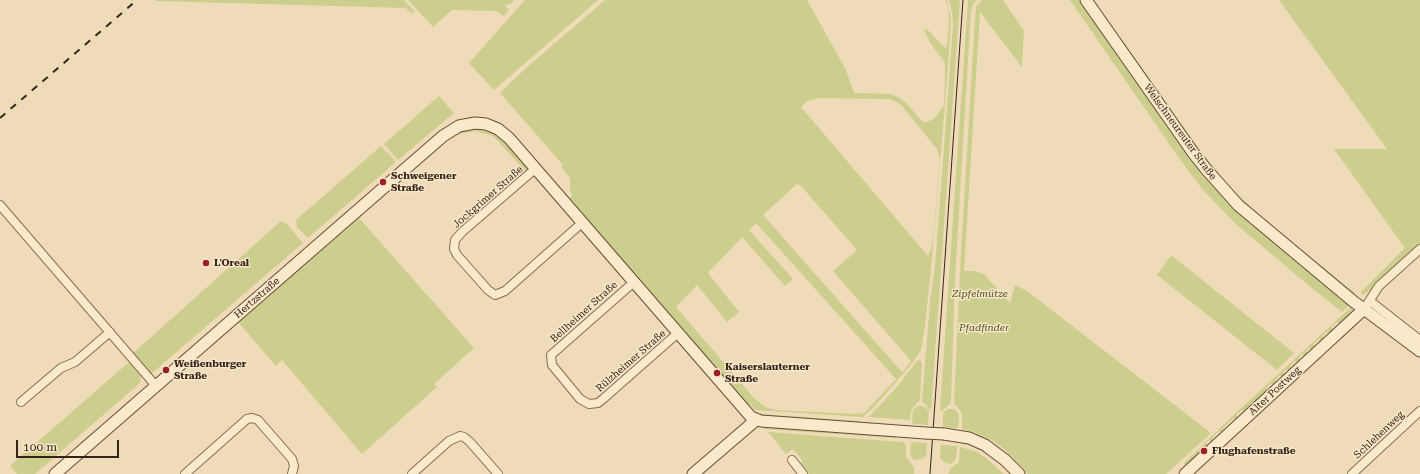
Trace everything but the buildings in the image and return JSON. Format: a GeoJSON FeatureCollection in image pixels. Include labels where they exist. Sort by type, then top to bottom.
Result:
{"type":"FeatureCollection","features":[{"type":"Feature","properties":{"kind":"main road","name":"Welschneureuter Straße"},"geometry":{"type":"LineString","coordinates":[[1086,0],[1189,148],[1219,185],[1238,205],[1261,226],[1354,302],[1367,305],[1420,351]]}},
{"type":"Feature","properties":{"kind":"main road","name":"Hertzstraße"},"geometry":{"type":"LineString","coordinates":[[55,474],[454,128],[462,125],[481,123],[498,129],[509,138],[535,169]]}},
{"type":"Feature","properties":{"kind":"main road"},"geometry":{"type":"LineString","coordinates":[[535,169],[583,222],[747,413],[756,420],[944,434],[969,438],[985,445],[1005,460],[1019,474]]}},
{"type":"Feature","properties":{"kind":"main road","name":"Alter Postweg"},"geometry":{"type":"LineString","coordinates":[[1191,472],[1367,305]]}},
{"type":"Feature","properties":{"kind":"main road"},"geometry":{"type":"LineString","coordinates":[[694,474],[756,420]]}},
{"type":"Feature","properties":{"kind":"street","name":"Jockgrimer Straße"},"geometry":{"type":"LineString","coordinates":[[535,169],[462,232],[455,240],[454,249],[457,255],[488,290],[495,295],[505,291],[583,222]]}},
{"type":"Feature","properties":{"kind":"street"},"geometry":{"type":"LineString","coordinates":[[0,205],[156,386]]}},
{"type":"Feature","properties":{"kind":"street"},"geometry":{"type":"LineString","coordinates":[[1420,250],[1385,280],[1374,292],[1367,305],[1420,340]]}},
{"type":"Feature","properties":{"kind":"street","name":"Bellheimer Straße"},"geometry":{"type":"LineString","coordinates":[[598,403],[589,404],[580,399],[552,365],[551,355],[634,282]]}},
{"type":"Feature","properties":{"kind":"street"},"geometry":{"type":"LineString","coordinates":[[21,402],[61,368],[75,362],[110,332]]}},
{"type":"Feature","properties":{"kind":"street","name":"Rülzheimer Straße"},"geometry":{"type":"LineString","coordinates":[[598,403],[678,333]]}},
{"type":"Feature","properties":{"kind":"street","name":"Schlehenweg"},"geometry":{"type":"LineString","coordinates":[[1352,474],[1420,411]]}},
{"type":"Feature","properties":{"kind":"street"},"geometry":{"type":"LineString","coordinates":[[185,474],[247,419],[252,418],[258,420],[292,459],[294,463],[292,474]]}},
{"type":"Feature","properties":{"kind":"street"},"geometry":{"type":"LineString","coordinates":[[412,474],[449,442],[460,436],[464,437],[470,442],[498,474]]}},
{"type":"Feature","properties":{"kind":"street"},"geometry":{"type":"LineString","coordinates":[[792,460],[803,474]]}},
{"type":"Feature","properties":{"kind":"green space"},"geometry":{"type":"Polygon","coordinates":[[[155,0],[404,0],[415,12],[411,13],[406,8],[155,0]]]}},
{"type":"Feature","properties":{"kind":"green space"},"geometry":{"type":"Polygon","coordinates":[[[408,0],[513,0],[512,3],[505,6],[509,10],[503,16],[497,11],[452,10],[433,27],[408,0]]]}},
{"type":"Feature","properties":{"kind":"green space"},"geometry":{"type":"Polygon","coordinates":[[[525,0],[598,0],[494,90],[469,63],[525,0]]]}},
{"type":"Feature","properties":{"kind":"green space"},"geometry":{"type":"Polygon","coordinates":[[[605,0],[807,0],[846,70],[854,93],[890,94],[896,96],[904,101],[924,123],[934,119],[944,105],[945,63],[931,44],[924,30],[927,29],[945,48],[947,46],[949,22],[948,7],[945,0],[947,0],[951,23],[945,104],[932,258],[921,350],[910,366],[874,407],[863,417],[755,410],[712,362],[710,363],[569,199],[573,195],[570,192],[570,178],[561,167],[563,165],[500,93],[526,68],[605,0]],[[817,98],[808,101],[801,107],[928,256],[933,239],[940,160],[937,149],[902,106],[895,101],[889,99],[817,98]],[[797,184],[763,215],[903,372],[911,361],[833,271],[857,250],[801,186],[797,184]],[[756,223],[749,230],[793,279],[785,286],[742,237],[708,273],[739,312],[727,322],[697,285],[676,307],[754,398],[765,407],[775,410],[857,414],[864,413],[896,379],[756,223]]]}},
{"type":"Feature","properties":{"kind":"green space"},"geometry":{"type":"Polygon","coordinates":[[[949,0],[960,0],[931,410],[922,401],[930,302],[935,266],[953,24],[949,0]]]}},
{"type":"Feature","properties":{"kind":"green space"},"geometry":{"type":"Polygon","coordinates":[[[968,0],[977,0],[973,4],[971,11],[955,280],[951,403],[940,411],[947,306],[968,0]]]}},
{"type":"Feature","properties":{"kind":"green space"},"geometry":{"type":"Polygon","coordinates":[[[982,0],[1003,0],[1024,31],[1022,67],[980,12],[964,271],[974,271],[984,274],[1010,303],[1015,285],[1027,291],[1211,433],[1166,474],[1028,474],[1004,449],[993,441],[962,429],[962,413],[954,403],[961,252],[976,7],[982,0]]]}},
{"type":"Feature","properties":{"kind":"green space"},"geometry":{"type":"Polygon","coordinates":[[[1070,0],[1081,0],[1201,170],[1349,305],[1342,312],[1238,226],[1203,190],[1179,158],[1070,0]]]}},
{"type":"Feature","properties":{"kind":"green space"},"geometry":{"type":"Polygon","coordinates":[[[1279,0],[1420,0],[1420,245],[1371,290],[1363,295],[1360,293],[1405,248],[1334,149],[1387,149],[1279,0]]]}},
{"type":"Feature","properties":{"kind":"green space"},"geometry":{"type":"Polygon","coordinates":[[[1120,37],[1197,146],[1226,183],[1261,217],[1355,293],[1352,294],[1242,203],[1204,161],[1118,39],[1120,37]]]}},
{"type":"Feature","properties":{"kind":"green space"},"geometry":{"type":"Polygon","coordinates":[[[439,96],[454,113],[398,160],[384,144],[439,96]]]}},
{"type":"Feature","properties":{"kind":"green space"},"geometry":{"type":"Polygon","coordinates":[[[466,127],[495,130],[528,165],[527,173],[493,136],[475,131],[450,136],[466,127]]]}},
{"type":"Feature","properties":{"kind":"green space"},"geometry":{"type":"Polygon","coordinates":[[[381,146],[396,162],[308,238],[297,227],[296,220],[381,146]]]}},
{"type":"Feature","properties":{"kind":"green space"},"geometry":{"type":"Polygon","coordinates":[[[359,218],[474,348],[434,384],[437,387],[362,454],[282,360],[276,366],[238,322],[359,218]]]}},
{"type":"Feature","properties":{"kind":"green space"},"geometry":{"type":"Polygon","coordinates":[[[281,221],[286,223],[303,243],[151,374],[132,354],[281,221]]]}},
{"type":"Feature","properties":{"kind":"green space"},"geometry":{"type":"Polygon","coordinates":[[[1171,255],[1294,353],[1277,370],[1157,275],[1171,255]]]}},
{"type":"Feature","properties":{"kind":"green space"},"geometry":{"type":"Polygon","coordinates":[[[1351,307],[1353,313],[1341,326],[1337,322],[1331,327],[1335,331],[1332,334],[1328,331],[1322,336],[1326,340],[1323,343],[1319,339],[1313,344],[1317,348],[1313,352],[1309,348],[1306,351],[1309,355],[1307,358],[1302,354],[1299,358],[1303,362],[1299,365],[1295,361],[1290,366],[1293,370],[1291,373],[1287,369],[1283,372],[1287,377],[1284,379],[1280,375],[1275,380],[1278,384],[1275,387],[1271,383],[1266,388],[1269,392],[1246,413],[1242,410],[1236,415],[1240,419],[1238,421],[1234,418],[1222,429],[1225,432],[1223,435],[1219,431],[1212,438],[1215,441],[1213,444],[1209,440],[1206,443],[1208,445],[1195,457],[1189,466],[1183,464],[1238,411],[1351,307]]]}},
{"type":"Feature","properties":{"kind":"green space"},"geometry":{"type":"Polygon","coordinates":[[[918,360],[922,363],[920,400],[911,410],[910,420],[869,417],[896,388],[918,360]]]}},
{"type":"Feature","properties":{"kind":"green space"},"geometry":{"type":"Polygon","coordinates":[[[129,362],[141,377],[140,383],[35,474],[17,474],[10,466],[129,362]]]}},
{"type":"Feature","properties":{"kind":"green space"},"geometry":{"type":"Polygon","coordinates":[[[916,407],[925,407],[929,411],[928,425],[912,424],[913,410],[916,407]]]}},
{"type":"Feature","properties":{"kind":"green space"},"geometry":{"type":"Polygon","coordinates":[[[948,409],[955,409],[959,415],[958,428],[943,427],[943,413],[948,409]]]}},
{"type":"Feature","properties":{"kind":"green space"},"geometry":{"type":"Polygon","coordinates":[[[761,414],[861,421],[858,424],[760,417],[761,414]]]}},
{"type":"Feature","properties":{"kind":"green space"},"geometry":{"type":"Polygon","coordinates":[[[763,425],[875,433],[895,438],[765,429],[763,425]]]}},
{"type":"Feature","properties":{"kind":"green space"},"geometry":{"type":"Polygon","coordinates":[[[768,432],[903,442],[906,445],[906,457],[914,467],[914,474],[809,474],[800,464],[803,461],[793,449],[786,454],[768,432]]]}},
{"type":"Feature","properties":{"kind":"green space"},"geometry":{"type":"Polygon","coordinates":[[[911,442],[927,443],[926,456],[923,459],[914,460],[910,455],[911,442]]]}},
{"type":"Feature","properties":{"kind":"green space"},"geometry":{"type":"Polygon","coordinates":[[[941,445],[957,446],[956,459],[951,464],[945,463],[940,458],[941,445]]]}},
{"type":"Feature","properties":{"kind":"green space"},"geometry":{"type":"Polygon","coordinates":[[[960,447],[975,451],[986,458],[1004,474],[948,474],[952,467],[959,462],[960,447]]]}},
{"type":"Feature","properties":{"kind":"tram line"},"geometry":{"type":"LineString","coordinates":[[930,474],[963,0]]}},
{"type":"Feature","properties":{"kind":"railway"},"geometry":{"type":"LineString","coordinates":[[0,118],[137,0]]}},
{"type":"Feature","properties":{"kind":"place","name":"Schweigener Straße"},"geometry":{"type":"Point","coordinates":[383,182]}},
{"type":"Feature","properties":{"kind":"place","name":"L'Oreal"},"geometry":{"type":"Point","coordinates":[206,263]}},
{"type":"Feature","properties":{"kind":"place","name":"Weißenburger Straße"},"geometry":{"type":"Point","coordinates":[166,370]}},
{"type":"Feature","properties":{"kind":"place","name":"Kaiserslauterner Straße"},"geometry":{"type":"Point","coordinates":[717,373]}},
{"type":"Feature","properties":{"kind":"place","name":"Flughafenstraße"},"geometry":{"type":"Point","coordinates":[1204,451]}},
{"type":"Feature","properties":{"kind":"park label","name":"Zipfelmütze"},"geometry":{"type":"Point","coordinates":[980,294]}},
{"type":"Feature","properties":{"kind":"park label","name":"Pfadfinder"},"geometry":{"type":"Point","coordinates":[984,328]}}]}
